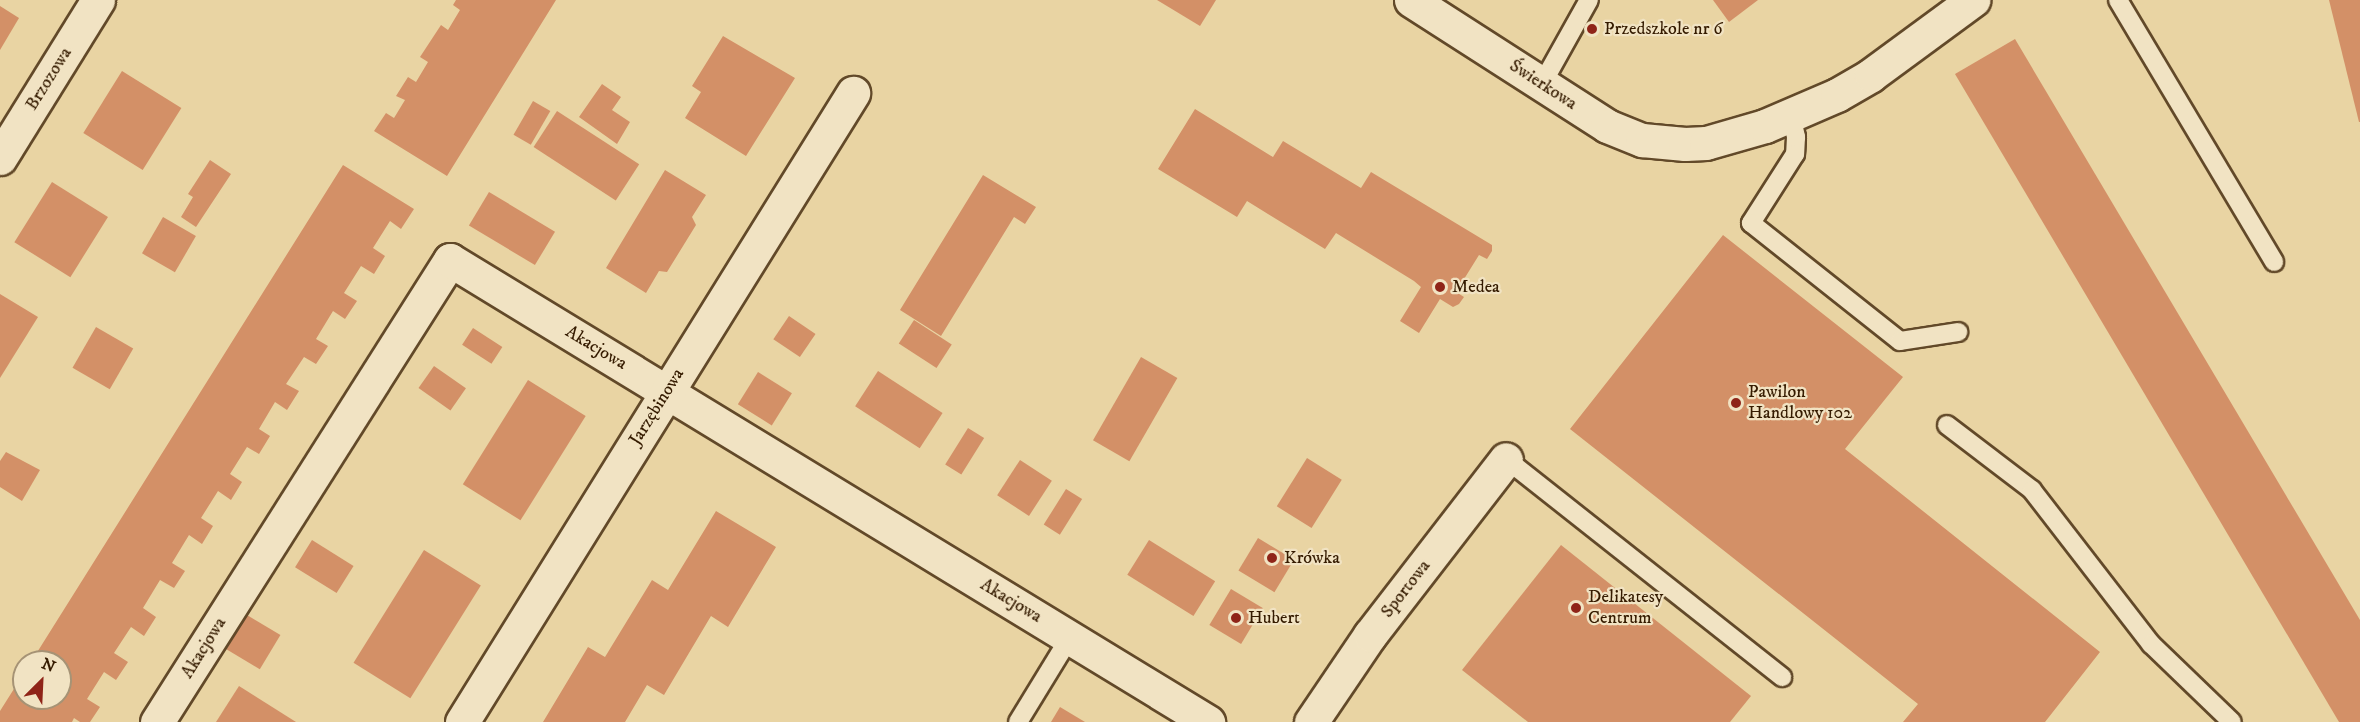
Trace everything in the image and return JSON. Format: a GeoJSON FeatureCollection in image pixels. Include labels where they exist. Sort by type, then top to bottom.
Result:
{"type":"FeatureCollection","features":[{"type":"Feature","properties":{"kind":"street","name":"Brzozowa"},"geometry":{"type":"LineString","coordinates":[[0,158],[98,0]]}},
{"type":"Feature","properties":{"kind":"street","name":"Świerkowa"},"geometry":{"type":"LineString","coordinates":[[1411,0],[1607,126],[1624,134],[1662,144],[1706,143],[1732,136],[1837,95],[1871,75],[1973,0]]}},
{"type":"Feature","properties":{"kind":"street","name":"Jarzębinowa"},"geometry":{"type":"LineString","coordinates":[[462,722],[853,93]]}},
{"type":"Feature","properties":{"kind":"street","name":"Akacjowa"},"geometry":{"type":"LineString","coordinates":[[158,722],[450,260],[667,390],[1208,722]]}},
{"type":"Feature","properties":{"kind":"street","name":"Sportowa"},"geometry":{"type":"LineString","coordinates":[[1311,722],[1370,635],[1506,459]]}},
{"type":"Feature","properties":{"kind":"lane"},"geometry":{"type":"LineString","coordinates":[[1542,84],[1589,0]]}},
{"type":"Feature","properties":{"kind":"lane"},"geometry":{"type":"LineString","coordinates":[[2118,0],[2274,262]]}},
{"type":"Feature","properties":{"kind":"lane"},"geometry":{"type":"LineString","coordinates":[[1791,114],[1796,137],[1794,154],[1751,223],[1900,341],[1958,332]]}},
{"type":"Feature","properties":{"kind":"lane"},"geometry":{"type":"LineString","coordinates":[[1947,425],[2032,490],[2151,644],[2232,722]]}},
{"type":"Feature","properties":{"kind":"lane"},"geometry":{"type":"LineString","coordinates":[[1506,459],[1782,677]]}},
{"type":"Feature","properties":{"kind":"lane"},"geometry":{"type":"LineString","coordinates":[[1018,722],[1070,637]]}},
{"type":"Feature","properties":{"kind":"building"},"geometry":{"type":"Polygon","coordinates":[[[456,0],[556,0],[447,176],[374,131],[386,113],[394,118],[405,100],[396,96],[408,77],[416,82],[428,62],[420,57],[441,25],[448,30],[460,10],[453,5],[456,0]]]}},
{"type":"Feature","properties":{"kind":"building"},"geometry":{"type":"Polygon","coordinates":[[[1157,0],[1216,0],[1200,26],[1157,0]]]}},
{"type":"Feature","properties":{"kind":"building"},"geometry":{"type":"Polygon","coordinates":[[[1713,0],[1758,0],[1729,22],[1713,0]]]}},
{"type":"Feature","properties":{"kind":"building"},"geometry":{"type":"Polygon","coordinates":[[[2329,0],[2360,0],[2360,122],[2359,122],[2329,0]]]}},
{"type":"Feature","properties":{"kind":"building"},"geometry":{"type":"Polygon","coordinates":[[[0,6],[19,18],[0,50],[0,6]]]}},
{"type":"Feature","properties":{"kind":"building"},"geometry":{"type":"Polygon","coordinates":[[[723,36],[795,78],[746,156],[685,118],[701,92],[692,86],[723,36]]]}},
{"type":"Feature","properties":{"kind":"building"},"geometry":{"type":"Polygon","coordinates":[[[2015,39],[2360,620],[2360,722],[2339,722],[1955,74],[2015,39]]]}},
{"type":"Feature","properties":{"kind":"building"},"geometry":{"type":"Polygon","coordinates":[[[122,71],[181,108],[143,170],[83,133],[122,71]]]}},
{"type":"Feature","properties":{"kind":"building"},"geometry":{"type":"Polygon","coordinates":[[[602,84],[621,97],[612,110],[630,122],[617,144],[579,117],[602,84]]]}},
{"type":"Feature","properties":{"kind":"building"},"geometry":{"type":"Polygon","coordinates":[[[533,101],[550,111],[531,145],[514,135],[533,101]]]}},
{"type":"Feature","properties":{"kind":"building"},"geometry":{"type":"Polygon","coordinates":[[[1195,109],[1273,157],[1283,141],[1361,188],[1371,172],[1492,245],[1492,251],[1487,259],[1479,255],[1456,292],[1464,297],[1459,304],[1453,307],[1440,299],[1419,333],[1400,321],[1421,287],[1414,281],[1336,233],[1325,249],[1247,201],[1237,217],[1158,169],[1195,109]]]}},
{"type":"Feature","properties":{"kind":"building"},"geometry":{"type":"Polygon","coordinates":[[[557,111],[639,164],[616,200],[534,147],[557,111]]]}},
{"type":"Feature","properties":{"kind":"building"},"geometry":{"type":"Polygon","coordinates":[[[210,160],[231,174],[196,227],[181,217],[193,197],[188,194],[210,160]]]}},
{"type":"Feature","properties":{"kind":"building"},"geometry":{"type":"Polygon","coordinates":[[[343,165],[414,209],[401,229],[390,221],[373,248],[385,256],[374,274],[361,266],[344,293],[357,301],[345,319],[333,311],[316,339],[328,346],[316,364],[304,357],[286,384],[299,391],[287,410],[275,402],[259,429],[270,436],[259,454],[247,447],[230,474],[242,482],[231,500],[218,491],[201,518],[213,526],[202,544],[189,535],[172,563],[185,571],[174,588],[160,580],[143,608],[156,617],[144,636],[131,627],[114,653],[128,662],[116,680],[104,672],[87,699],[100,707],[90,722],[80,722],[74,718],[72,722],[0,722],[0,711],[12,692],[12,710],[72,710],[72,650],[39,650],[343,165]]]}},
{"type":"Feature","properties":{"kind":"building"},"geometry":{"type":"Polygon","coordinates":[[[665,170],[706,195],[692,217],[696,225],[667,272],[659,271],[646,293],[606,268],[665,170]]]}},
{"type":"Feature","properties":{"kind":"building"},"geometry":{"type":"Polygon","coordinates":[[[983,175],[1036,207],[1025,224],[1014,217],[941,336],[900,310],[983,175]]]}},
{"type":"Feature","properties":{"kind":"building"},"geometry":{"type":"Polygon","coordinates":[[[52,182],[108,217],[70,277],[14,242],[52,182]]]}},
{"type":"Feature","properties":{"kind":"building"},"geometry":{"type":"Polygon","coordinates":[[[489,192],[555,232],[535,265],[469,225],[489,192]]]}},
{"type":"Feature","properties":{"kind":"building"},"geometry":{"type":"Polygon","coordinates":[[[163,217],[196,236],[175,272],[142,253],[163,217]]]}},
{"type":"Feature","properties":{"kind":"building"},"geometry":{"type":"Polygon","coordinates":[[[1723,235],[1903,377],[1845,449],[2100,652],[2045,722],[1903,722],[1918,704],[1570,429],[1723,235]]]}},
{"type":"Feature","properties":{"kind":"building"},"geometry":{"type":"Polygon","coordinates":[[[0,294],[38,317],[0,378],[0,294]]]}},
{"type":"Feature","properties":{"kind":"building"},"geometry":{"type":"Polygon","coordinates":[[[789,316],[816,334],[800,357],[773,339],[789,316]]]}},
{"type":"Feature","properties":{"kind":"building"},"geometry":{"type":"Polygon","coordinates":[[[914,320],[952,345],[936,368],[899,343],[914,320]]]}},
{"type":"Feature","properties":{"kind":"building"},"geometry":{"type":"Polygon","coordinates":[[[96,327],[133,348],[110,389],[72,368],[96,327]]]}},
{"type":"Feature","properties":{"kind":"building"},"geometry":{"type":"Polygon","coordinates":[[[473,328],[502,347],[491,364],[462,345],[473,328]]]}},
{"type":"Feature","properties":{"kind":"building"},"geometry":{"type":"Polygon","coordinates":[[[1141,357],[1177,378],[1129,461],[1093,440],[1141,357]]]}},
{"type":"Feature","properties":{"kind":"building"},"geometry":{"type":"Polygon","coordinates":[[[434,366],[466,388],[450,410],[419,388],[434,366]]]}},
{"type":"Feature","properties":{"kind":"building"},"geometry":{"type":"Polygon","coordinates":[[[878,371],[943,413],[920,448],[855,406],[878,371]]]}},
{"type":"Feature","properties":{"kind":"building"},"geometry":{"type":"Polygon","coordinates":[[[758,372],[792,393],[772,425],[738,404],[758,372]]]}},
{"type":"Feature","properties":{"kind":"building"},"geometry":{"type":"Polygon","coordinates":[[[528,380],[586,416],[520,520],[463,484],[528,380]]]}},
{"type":"Feature","properties":{"kind":"building"},"geometry":{"type":"Polygon","coordinates":[[[968,428],[984,438],[961,475],[945,464],[968,428]]]}},
{"type":"Feature","properties":{"kind":"building"},"geometry":{"type":"Polygon","coordinates":[[[6,452],[40,470],[22,501],[0,487],[0,461],[6,452]]]}},
{"type":"Feature","properties":{"kind":"building"},"geometry":{"type":"Polygon","coordinates":[[[1307,458],[1342,480],[1312,528],[1277,506],[1307,458]]]}},
{"type":"Feature","properties":{"kind":"building"},"geometry":{"type":"Polygon","coordinates":[[[1020,460],[1052,481],[1029,516],[997,495],[1020,460]]]}},
{"type":"Feature","properties":{"kind":"building"},"geometry":{"type":"Polygon","coordinates":[[[1066,489],[1082,499],[1060,535],[1044,525],[1066,489]]]}},
{"type":"Feature","properties":{"kind":"building"},"geometry":{"type":"Polygon","coordinates":[[[716,511],[776,547],[728,627],[711,616],[664,695],[647,685],[625,722],[543,722],[588,647],[605,657],[652,580],[668,590],[716,511]]]}},
{"type":"Feature","properties":{"kind":"building"},"geometry":{"type":"Polygon","coordinates":[[[1258,538],[1294,560],[1274,592],[1238,571],[1258,538]]]}},
{"type":"Feature","properties":{"kind":"building"},"geometry":{"type":"Polygon","coordinates":[[[312,540],[354,566],[337,593],[295,567],[312,540]]]}},
{"type":"Feature","properties":{"kind":"building"},"geometry":{"type":"Polygon","coordinates":[[[1149,540],[1215,581],[1193,616],[1127,575],[1149,540]]]}},
{"type":"Feature","properties":{"kind":"building","name":"Delikatesy Centrum"},"geometry":{"type":"Polygon","coordinates":[[[1561,545],[1751,696],[1730,722],[1528,722],[1462,670],[1561,545]]]}},
{"type":"Feature","properties":{"kind":"building"},"geometry":{"type":"Polygon","coordinates":[[[424,550],[481,586],[410,698],[354,663],[424,550]]]}},
{"type":"Feature","properties":{"kind":"building"},"geometry":{"type":"Polygon","coordinates":[[[1231,589],[1263,608],[1241,644],[1209,625],[1231,589]]]}},
{"type":"Feature","properties":{"kind":"building"},"geometry":{"type":"Polygon","coordinates":[[[247,615],[280,635],[260,669],[226,649],[247,615]]]}},
{"type":"Feature","properties":{"kind":"building"},"geometry":{"type":"Polygon","coordinates":[[[239,686],[296,722],[216,722],[239,686]]]}},
{"type":"Feature","properties":{"kind":"building"},"geometry":{"type":"Polygon","coordinates":[[[1060,707],[1085,722],[1051,722],[1060,707]]]}},
{"type":"Feature","properties":{"kind":"place","name":"Przedszkole nr 6"},"geometry":{"type":"Point","coordinates":[1592,29]}},
{"type":"Feature","properties":{"kind":"place","name":"Medea"},"geometry":{"type":"Point","coordinates":[1440,287]}},
{"type":"Feature","properties":{"kind":"place","name":"Pawilon Handlowy 102"},"geometry":{"type":"Point","coordinates":[1736,403]}},
{"type":"Feature","properties":{"kind":"place","name":"Krówka"},"geometry":{"type":"Point","coordinates":[1272,558]}},
{"type":"Feature","properties":{"kind":"place","name":"Delikatesy Centrum"},"geometry":{"type":"Point","coordinates":[1576,608]}},
{"type":"Feature","properties":{"kind":"place","name":"Hubert"},"geometry":{"type":"Point","coordinates":[1236,618]}}]}
